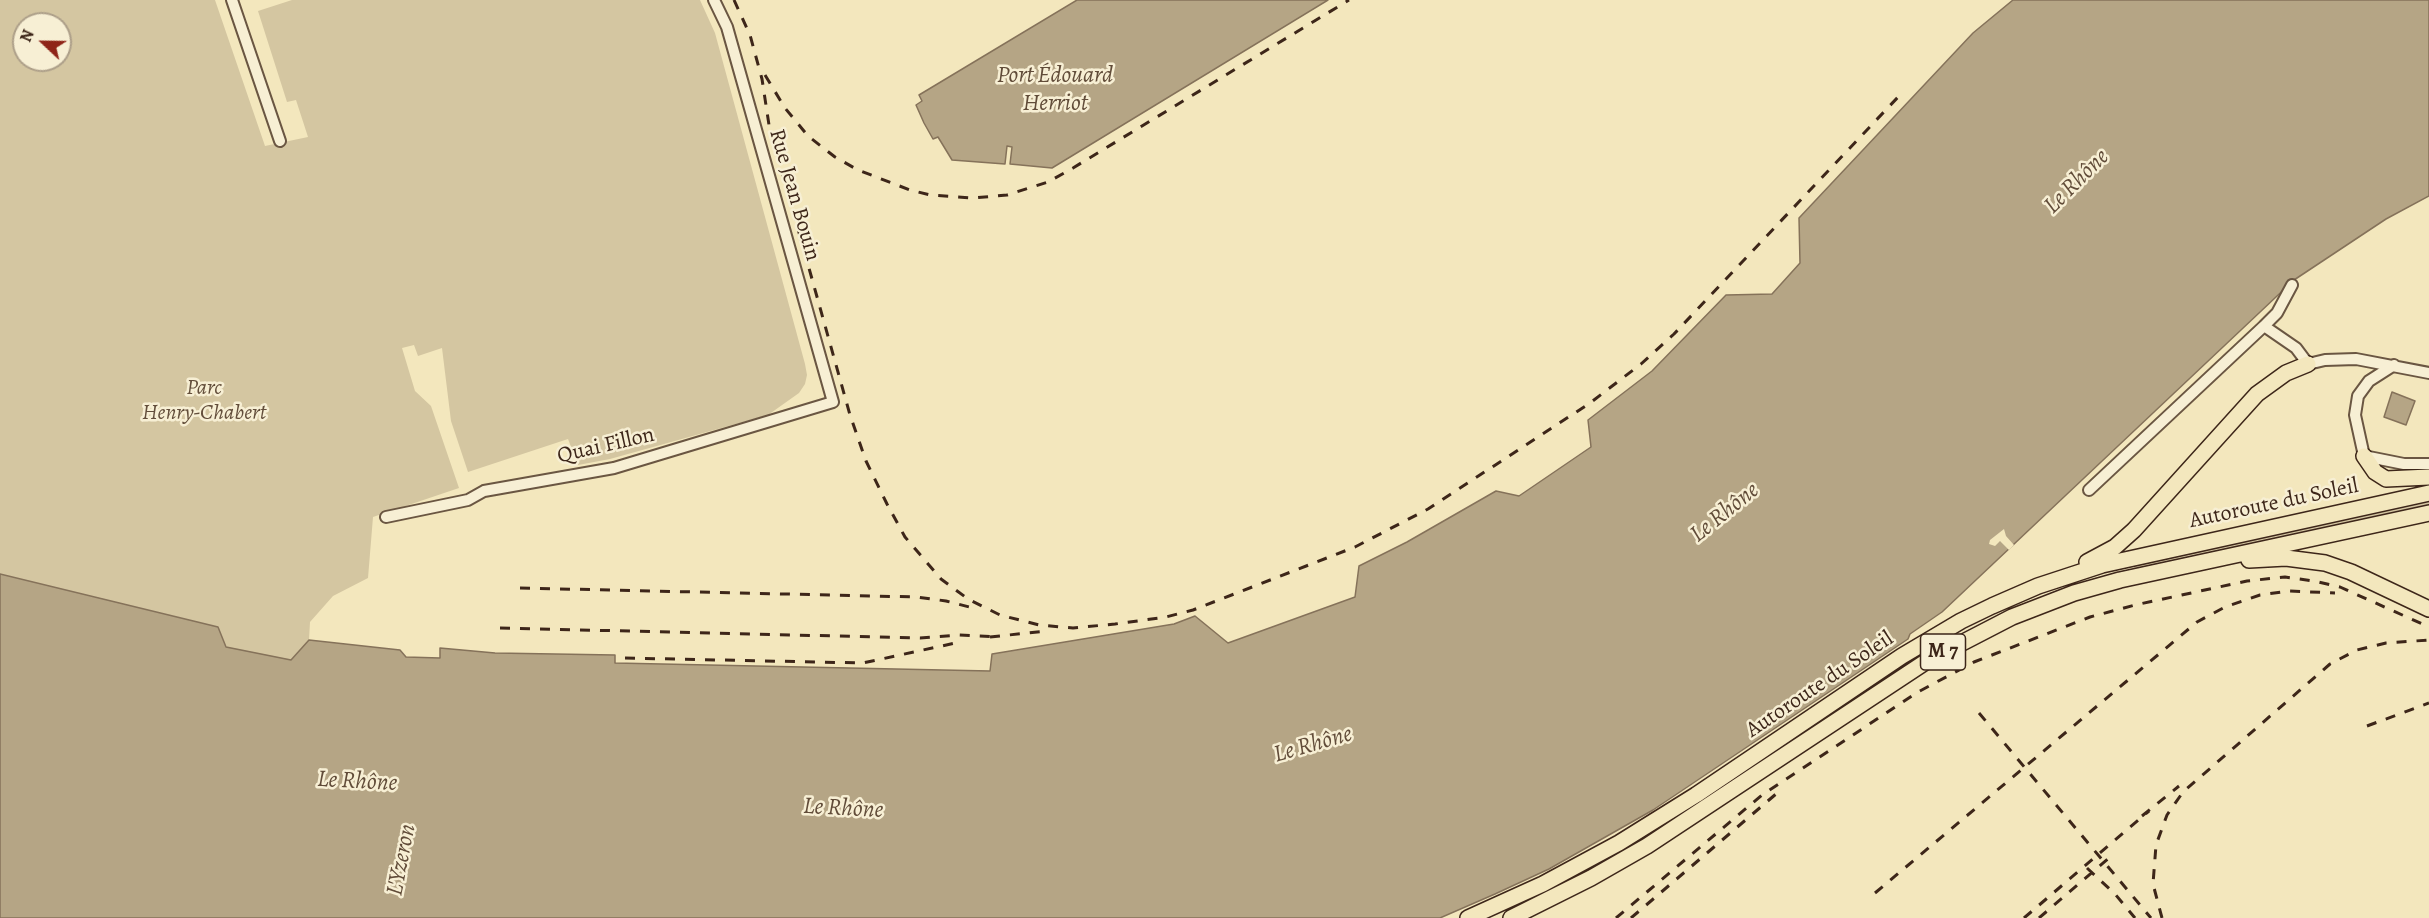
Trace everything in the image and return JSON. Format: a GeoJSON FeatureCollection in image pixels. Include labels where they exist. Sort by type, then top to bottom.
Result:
{"type":"FeatureCollection","features":[{"type":"Feature","properties":{"kind":"highway"},"geometry":{"type":"LineString","coordinates":[[2012,597],[2115,548],[2257,394],[2286,373],[2308,364]]}},
{"type":"Feature","properties":{"kind":"highway"},"geometry":{"type":"LineString","coordinates":[[2364,456],[2375,472],[2386,479],[2429,477]]}},
{"type":"Feature","properties":{"kind":"highway","name":"Autoroute du Soleil"},"geometry":{"type":"LineString","coordinates":[[1468,918],[1526,892],[1619,843],[1696,795],[1917,647],[1969,617],[2012,597],[2102,565],[2429,493]]}},
{"type":"Feature","properties":{"kind":"highway","name":"Autoroute du Soleil"},"geometry":{"type":"LineString","coordinates":[[1510,918],[1591,878],[1656,841],[1892,684],[1983,630],[2074,593],[2429,513]]}},
{"type":"Feature","properties":{"kind":"highway"},"geometry":{"type":"LineString","coordinates":[[2187,566],[2273,558],[2314,561],[2351,572],[2429,609]]}},
{"type":"Feature","properties":{"kind":"street"},"geometry":{"type":"LineString","coordinates":[[232,0],[280,141]]}},
{"type":"Feature","properties":{"kind":"street","name":"Rue Jean Bouin"},"geometry":{"type":"LineString","coordinates":[[714,0],[727,27],[832,402]]}},
{"type":"Feature","properties":{"kind":"street"},"geometry":{"type":"LineString","coordinates":[[2089,490],[2277,313],[2292,285]]}},
{"type":"Feature","properties":{"kind":"street"},"geometry":{"type":"LineString","coordinates":[[2264,326],[2296,348],[2308,364],[2325,360],[2356,359],[2429,373]]}},
{"type":"Feature","properties":{"kind":"street"},"geometry":{"type":"LineString","coordinates":[[2394,365],[2369,381],[2358,396],[2355,415],[2364,456],[2404,464],[2429,464]]}},
{"type":"Feature","properties":{"kind":"street","name":"Quai Fillon"},"geometry":{"type":"LineString","coordinates":[[386,517],[468,500],[484,490],[614,468],[832,402]]}},
{"type":"Feature","properties":{"kind":"green space","name":"Parc Henry-Chabert"},"geometry":{"type":"Polygon","coordinates":[[[0,0],[215,0],[265,146],[308,137],[296,100],[287,102],[258,11],[292,0],[700,0],[715,33],[805,364],[807,375],[805,384],[799,393],[768,415],[610,459],[578,465],[568,439],[468,472],[451,421],[442,348],[418,356],[414,345],[402,348],[415,391],[431,406],[459,488],[373,517],[368,578],[333,596],[310,622],[309,640],[291,660],[226,647],[217,627],[0,574],[0,0]]]}},
{"type":"Feature","properties":{"kind":"green space"},"geometry":{"type":"Polygon","coordinates":[[[2429,500],[2429,505],[2134,569],[2134,565],[2429,500]]]}},
{"type":"Feature","properties":{"kind":"water","name":"Port Édouard Herriot"},"geometry":{"type":"Polygon","coordinates":[[[1077,0],[1328,0],[1052,168],[1010,164],[1012,147],[1007,146],[1005,164],[952,160],[938,137],[933,139],[924,123],[916,105],[922,101],[919,95],[1077,0]]]}},
{"type":"Feature","properties":{"kind":"water"},"geometry":{"type":"Polygon","coordinates":[[[2013,0],[2429,0],[2429,196],[2386,219],[2294,280],[1942,612],[1910,634],[1908,639],[1653,810],[1549,869],[1495,894],[1440,918],[0,918],[0,574],[218,627],[226,647],[291,660],[309,640],[400,650],[406,657],[440,658],[440,648],[495,653],[615,655],[615,663],[990,671],[992,654],[1174,624],[1195,616],[1228,643],[1355,597],[1359,566],[1407,542],[1496,491],[1519,496],[1591,447],[1588,420],[1652,371],[1726,295],[1772,294],[1800,263],[1799,218],[1973,33],[2013,0]]]}},
{"type":"Feature","properties":{"kind":"water"},"geometry":{"type":"Polygon","coordinates":[[[2392,392],[2415,401],[2406,425],[2384,417],[2392,392]]]}},
{"type":"Feature","properties":{"kind":"pier"},"geometry":{"type":"Polygon","coordinates":[[[2004,529],[2006,536],[2014,545],[2009,550],[2000,541],[1995,546],[1989,544],[1990,540],[2004,529]]]}},
{"type":"Feature","properties":{"kind":"railway"},"geometry":{"type":"LineString","coordinates":[[734,0],[750,35],[762,79],[769,125],[850,415],[866,461],[887,504],[905,537],[941,579],[968,599],[1000,615],[1039,625],[1073,628],[1166,617],[1193,610],[1355,547],[1428,509],[1590,403],[1641,364],[1674,334],[1899,96]]}},
{"type":"Feature","properties":{"kind":"railway"},"geometry":{"type":"LineString","coordinates":[[765,75],[785,108],[808,136],[835,157],[858,170],[910,190],[930,195],[973,198],[1007,195],[1048,182],[1073,168],[1349,0]]}},
{"type":"Feature","properties":{"kind":"railway"},"geometry":{"type":"LineString","coordinates":[[1616,918],[1762,795],[1918,692],[1974,662],[2090,617],[2247,581],[2285,577],[2340,587],[2429,627]]}},
{"type":"Feature","properties":{"kind":"railway"},"geometry":{"type":"LineString","coordinates":[[520,588],[917,597],[977,609]]}},
{"type":"Feature","properties":{"kind":"railway"},"geometry":{"type":"LineString","coordinates":[[1875,893],[2197,622],[2225,607],[2260,595],[2289,591],[2335,593]]}},
{"type":"Feature","properties":{"kind":"railway"},"geometry":{"type":"LineString","coordinates":[[500,628],[920,638],[959,635],[998,637]]}},
{"type":"Feature","properties":{"kind":"railway"},"geometry":{"type":"LineString","coordinates":[[990,637],[1046,631]]}},
{"type":"Feature","properties":{"kind":"railway"},"geometry":{"type":"LineString","coordinates":[[2162,918],[2153,884],[2156,845],[2167,815],[2183,792],[2330,664],[2357,650],[2386,643],[2429,640]]}},
{"type":"Feature","properties":{"kind":"railway"},"geometry":{"type":"LineString","coordinates":[[625,658],[863,663],[960,642]]}},
{"type":"Feature","properties":{"kind":"railway"},"geometry":{"type":"LineString","coordinates":[[2367,726],[2429,703]]}},
{"type":"Feature","properties":{"kind":"railway"},"geometry":{"type":"LineString","coordinates":[[1979,713],[2151,918]]}},
{"type":"Feature","properties":{"kind":"railway"},"geometry":{"type":"LineString","coordinates":[[2142,816],[2179,786]]}},
{"type":"Feature","properties":{"kind":"railway"},"geometry":{"type":"LineString","coordinates":[[1631,918],[1776,794]]}},
{"type":"Feature","properties":{"kind":"railway"},"geometry":{"type":"LineString","coordinates":[[2024,918],[2149,811]]}},
{"type":"Feature","properties":{"kind":"railway"},"geometry":{"type":"LineString","coordinates":[[2039,918],[2109,858]]}},
{"type":"Feature","properties":{"kind":"railway"},"geometry":{"type":"LineString","coordinates":[[2087,868],[2115,894],[2135,918]]}},
{"type":"Feature","properties":{"kind":"water label","name":"Le Rhône"},"geometry":{"type":"Point","coordinates":[2077,182]}},
{"type":"Feature","properties":{"kind":"water label","name":"Le Rhône"},"geometry":{"type":"Point","coordinates":[1725,513]}},
{"type":"Feature","properties":{"kind":"water label","name":"Le Rhône"},"geometry":{"type":"Point","coordinates":[1313,745]}},
{"type":"Feature","properties":{"kind":"water label","name":"Le Rhône"},"geometry":{"type":"Point","coordinates":[357,782]}},
{"type":"Feature","properties":{"kind":"water label","name":"Le Rhône"},"geometry":{"type":"Point","coordinates":[843,809]}},
{"type":"Feature","properties":{"kind":"water label","name":"L'Yzeron"},"geometry":{"type":"Point","coordinates":[402,860]}}]}
